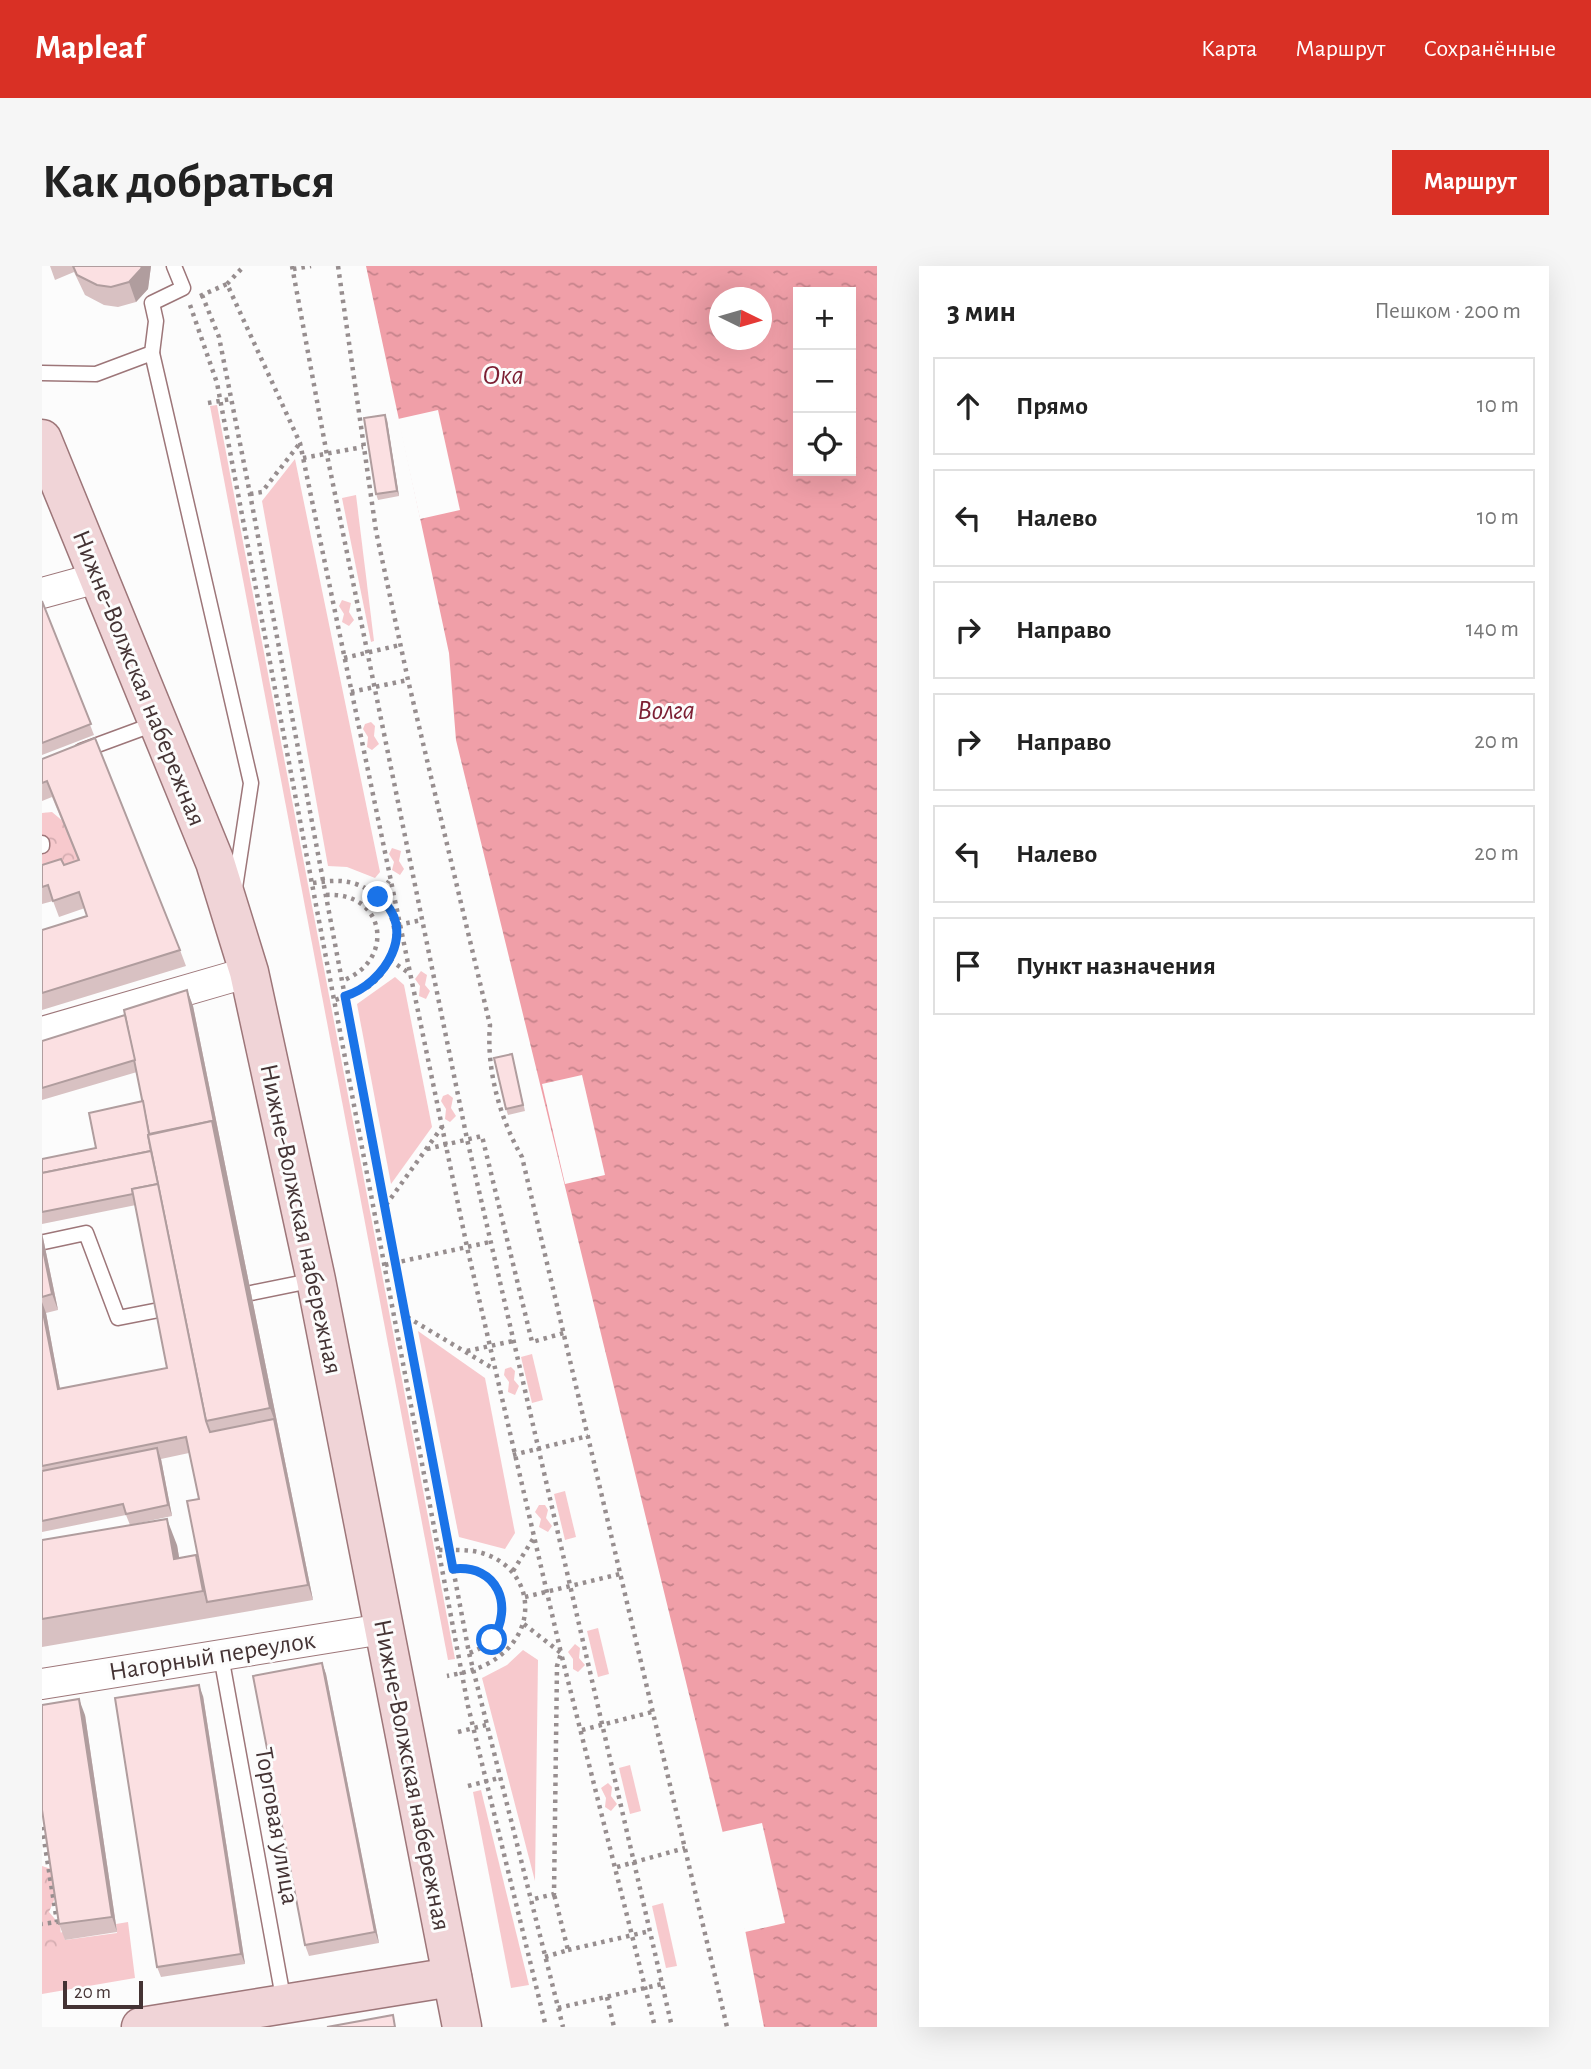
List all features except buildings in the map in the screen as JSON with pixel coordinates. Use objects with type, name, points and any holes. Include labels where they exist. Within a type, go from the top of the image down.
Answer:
[{"type":"main road","name":"Нижне-Волжская набережная","points":[[42,439],[215,862],[249,972],[316,1280],[462,2027]]},
{"type":"main road","points":[[148,2027],[273,2010],[452,1977]]},
{"type":"street","points":[[42,593],[97,578]]},
{"type":"street","points":[[42,1032],[249,972]]},
{"type":"street","name":"Нагорный переулок","points":[[42,1684],[383,1629]]},
{"type":"lane","points":[[174,266],[183,288],[152,303],[156,321],[152,353],[251,783],[231,914]]},
{"type":"lane","points":[[42,373],[96,374],[152,353]]},
{"type":"lane","points":[[64,758],[159,722]]},
{"type":"lane","points":[[44,1242],[86,1233],[118,1318],[159,1310]]},
{"type":"lane","points":[[251,1293],[316,1280]]},
{"type":"lane","name":"Торговая улица","points":[[221,1656],[273,2010]]},
{"type":"path","points":[[180,305],[227,284],[244,266]]},
{"type":"path","points":[[311,266],[292,268],[374,688],[467,1139],[672,2027]]},
{"type":"path","points":[[338,266],[376,531],[408,680],[490,1025],[487,1051],[508,1132],[522,1157],[727,2027]]},
{"type":"path","points":[[227,284],[300,443],[397,925],[410,974],[513,1455],[655,2027]]},
{"type":"path","points":[[198,285],[219,337],[469,1653],[563,2027]]},
{"type":"path","points":[[188,301],[202,334],[220,401],[462,1673],[546,2027]]},
{"type":"path","points":[[208,403],[231,399]]},
{"type":"path","points":[[250,494],[262,492],[300,443]]},
{"type":"path","points":[[303,458],[363,447]]},
{"type":"path","points":[[344,658],[400,645]]},
{"type":"path","points":[[351,692],[408,680]]},
{"type":"path","points":[[313,883],[338,880],[355,883],[384,901],[397,925],[394,953],[372,984],[335,1000]]},
{"type":"path","points":[[378,897],[389,881]]},
{"type":"path","points":[[326,895],[353,898],[364,905],[377,929],[374,956],[366,968],[342,981]]},
{"type":"path","points":[[397,925],[422,920]]},
{"type":"path","points":[[390,960],[410,974]]},
{"type":"path","points":[[385,1206],[442,1127]]},
{"type":"path","points":[[427,1149],[482,1136],[532,1342],[564,1333]]},
{"type":"path","points":[[385,1265],[490,1242]]},
{"type":"path","points":[[406,1316],[494,1369]]},
{"type":"path","points":[[466,1352],[513,1341]]},
{"type":"path","points":[[513,1455],[588,1436]]},
{"type":"path","points":[[513,1571],[533,1539]]},
{"type":"path","points":[[439,1550],[482,1553],[500,1561],[513,1571],[525,1597],[524,1624],[502,1654],[473,1671],[447,1676]]},
{"type":"path","points":[[453,1569],[477,1571],[489,1578],[502,1602],[503,1616],[499,1629],[481,1649],[469,1653]]},
{"type":"path","points":[[525,1597],[620,1574]]},
{"type":"path","points":[[524,1624],[561,1653]]},
{"type":"path","points":[[561,1653],[557,1666],[554,1894],[568,1950]]},
{"type":"path","points":[[582,1730],[652,1712]]},
{"type":"path","points":[[458,1732],[486,1725]]},
{"type":"path","points":[[468,1786],[499,1778]]},
{"type":"path","points":[[42,1827],[44,1855],[57,1922],[42,1924]]},
{"type":"path","points":[[617,1867],[685,1848]]},
{"type":"path","points":[[530,1900],[554,1894]]},
{"type":"path","points":[[545,1956],[650,1931]]},
{"type":"path","points":[[558,2008],[662,1984]]},
{"type":"path","points":[[607,1997],[614,2027]]},
{"type":"green space","points":[[217,405],[455,1659],[448,1660],[210,406]]},
{"type":"green space","points":[[295,459],[380,872],[375,878],[347,867],[328,866],[262,501]]},
{"type":"green space","points":[[356,495],[374,641],[371,642],[342,498]]},
{"type":"green space","points":[[342,600],[351,603],[349,612],[354,620],[349,626],[342,622],[344,614],[339,606]]},
{"type":"green space","points":[[371,722],[375,726],[374,736],[379,744],[372,750],[367,747],[368,737],[363,729],[365,724]]},
{"type":"green space","points":[[52,812],[90,844],[93,863],[42,872],[42,813]]},
{"type":"green space","points":[[392,848],[401,851],[399,861],[404,869],[400,875],[392,870],[394,862],[389,854]]},
{"type":"green space","points":[[421,971],[427,975],[425,985],[430,991],[426,999],[419,996],[420,986],[415,979]]},
{"type":"green space","points":[[395,977],[404,985],[432,1127],[391,1184],[357,1004]]},
{"type":"green space","points":[[448,1094],[453,1098],[451,1108],[456,1116],[450,1122],[445,1119],[446,1109],[441,1101],[443,1096]]},
{"type":"green space","points":[[418,1331],[485,1378],[515,1533],[505,1549],[459,1537]]},
{"type":"green space","points":[[532,1354],[543,1400],[532,1403],[521,1357]]},
{"type":"green space","points":[[511,1367],[515,1371],[514,1380],[519,1386],[515,1395],[508,1392],[509,1382],[504,1375],[505,1369]]},
{"type":"green space","points":[[565,1491],[576,1537],[565,1540],[554,1494]]},
{"type":"green space","points":[[539,1505],[545,1505],[548,1510],[546,1518],[552,1526],[548,1532],[539,1527],[541,1519],[535,1512]]},
{"type":"green space","points":[[598,1628],[609,1674],[598,1677],[587,1631]]},
{"type":"green space","points":[[575,1644],[580,1648],[579,1658],[585,1665],[578,1672],[573,1669],[573,1659],[568,1652]]},
{"type":"green space","points":[[523,1650],[538,1660],[535,1881],[482,1678],[507,1665]]},
{"type":"green space","points":[[630,1765],[641,1811],[630,1814],[619,1768]]},
{"type":"green space","points":[[608,1783],[612,1787],[611,1796],[617,1804],[611,1811],[605,1807],[606,1798],[601,1788]]},
{"type":"green space","points":[[481,1790],[529,1985],[511,1988],[473,1792]]},
{"type":"green space","points":[[42,1866],[51,1869],[55,1898],[49,1912],[60,1925],[62,1945],[46,1963],[42,1962]]},
{"type":"green space","points":[[663,1903],[677,1966],[666,1968],[652,1906]]},
{"type":"green space","points":[[128,1922],[135,1978],[42,1994],[42,1935],[64,1932],[65,1940],[117,1933],[116,1924]]},
{"type":"water","name":"Волга","points":[[366,266],[877,266],[877,2027],[764,2027],[739,1899],[456,740],[449,653]]},
{"type":"pier","points":[[438,410],[460,510],[420,519],[398,419]]},
{"type":"pier","points":[[582,1075],[605,1175],[565,1184],[542,1084]]},
{"type":"pier","points":[[762,1823],[785,1923],[745,1932],[722,1832]]},
{"type":"route","points":[[378,897],[384,901],[393,918],[394,953],[372,984],[358,993],[345,996],[453,1569],[464,1567],[477,1571],[489,1578],[498,1589],[503,1616],[492,1640]]},
{"type":"water label","name":"Ока","points":[[503,376]]}]
